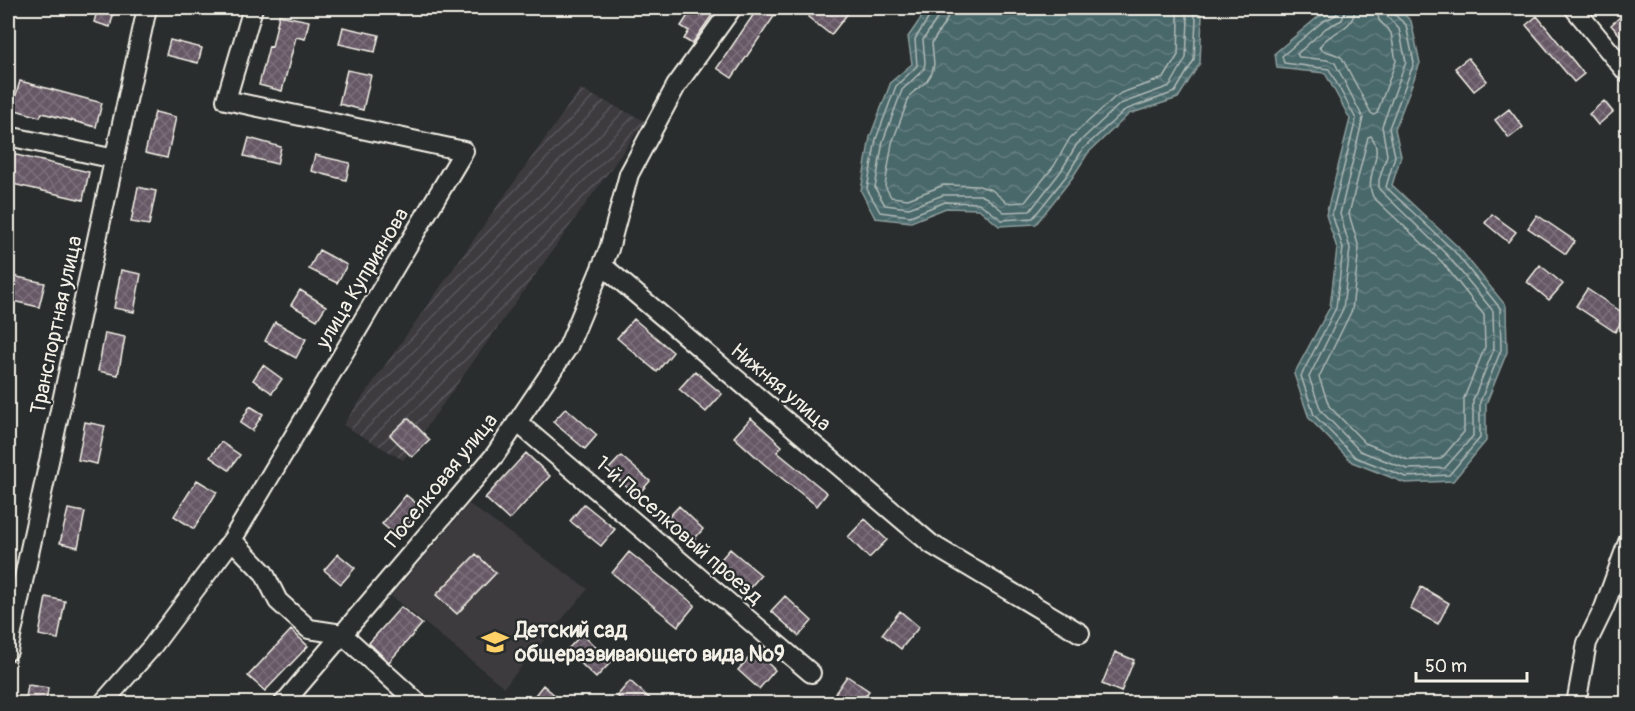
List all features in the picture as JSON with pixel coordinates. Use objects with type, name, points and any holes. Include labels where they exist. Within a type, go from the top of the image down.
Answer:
[{"type":"street","name":"Транспортная улица","points":[[8,651],[147,8]]},
{"type":"street","name":"улица Куприянова","points":[[102,704],[151,648],[232,540],[464,151],[226,100],[253,8]]},
{"type":"street","name":"Поселковая улица","points":[[283,704],[495,455],[568,347],[609,249],[629,174],[676,86],[732,8]]},
{"type":"street","points":[[1575,8],[1628,74]]},
{"type":"street","points":[[8,136],[115,159]]},
{"type":"street","name":"Нижняя улица","points":[[602,265],[931,544],[1080,633]]},
{"type":"street","name":"1-й Поселковый проезд","points":[[517,422],[811,673]]},
{"type":"street","points":[[232,540],[264,573],[278,601],[309,630],[342,634],[419,704]]},
{"type":"street","points":[[1576,704],[1587,643],[1604,608],[1628,542]]},
{"type":"shaded area","points":[[580,89],[645,121],[403,460],[343,425]]},
{"type":"shaded area","name":"Детский сад общеразвивающего вида №9","points":[[469,504],[588,589],[504,687],[391,596]]},
{"type":"water","points":[[928,8],[1196,8],[1202,16],[1200,63],[1178,98],[1129,114],[1088,153],[1072,178],[1036,224],[999,226],[979,209],[946,208],[911,222],[875,218],[861,191],[870,137],[891,82],[912,64],[908,37]]},
{"type":"water","points":[[1338,8],[1397,8],[1411,21],[1420,63],[1395,129],[1401,156],[1392,185],[1458,247],[1506,306],[1507,352],[1486,404],[1486,441],[1453,481],[1405,483],[1352,462],[1309,418],[1294,374],[1330,307],[1337,248],[1326,215],[1350,119],[1325,73],[1277,68],[1275,53],[1318,17]]},
{"type":"building","points":[[98,8],[115,8],[110,27],[94,22]]},
{"type":"building","points":[[693,8],[717,8],[692,44],[684,39],[689,31],[681,26]]},
{"type":"building","points":[[758,8],[770,8],[777,12],[732,78],[717,68]]},
{"type":"building","points":[[816,8],[852,8],[831,35],[808,17]]},
{"type":"building","points":[[1628,10],[1628,44],[1611,25]]},
{"type":"building","points":[[279,15],[309,21],[305,39],[296,37],[282,91],[259,85],[269,46],[272,47]]},
{"type":"building","points":[[1537,16],[1584,74],[1574,82],[1526,25]]},
{"type":"building","points":[[343,27],[379,35],[375,52],[339,44]]},
{"type":"building","points":[[170,40],[202,48],[198,63],[166,55]]},
{"type":"building","points":[[1468,58],[1487,81],[1474,91],[1455,68]]},
{"type":"building","points":[[347,70],[371,75],[363,110],[339,104]]},
{"type":"building","points":[[20,81],[102,103],[96,127],[42,113],[40,117],[12,109]]},
{"type":"building","points":[[1604,101],[1613,112],[1598,125],[1589,114]]},
{"type":"building","points":[[1509,109],[1523,127],[1509,138],[1495,120]]},
{"type":"building","points":[[155,112],[176,117],[167,158],[145,153]]},
{"type":"building","points":[[249,138],[281,147],[277,164],[244,156]]},
{"type":"building","points":[[8,153],[89,172],[83,200],[8,183]]},
{"type":"building","points":[[315,155],[350,163],[346,180],[311,171]]},
{"type":"building","points":[[138,187],[156,191],[149,225],[131,222]]},
{"type":"building","points":[[1492,214],[1516,232],[1508,242],[1485,223]]},
{"type":"building","points":[[1537,215],[1575,241],[1566,254],[1528,228]]},
{"type":"building","points":[[319,250],[347,265],[337,283],[309,269]]},
{"type":"building","points":[[1540,265],[1563,284],[1549,300],[1527,282]]},
{"type":"building","points":[[121,270],[141,274],[134,312],[114,308]]},
{"type":"building","points":[[8,275],[45,283],[39,307],[8,300]]},
{"type":"building","points":[[1587,289],[1626,315],[1615,332],[1576,306]]},
{"type":"building","points":[[300,290],[326,306],[317,320],[291,305]]},
{"type":"building","points":[[634,319],[673,352],[657,372],[617,338]]},
{"type":"building","points":[[275,322],[306,339],[296,358],[265,341]]},
{"type":"building","points":[[105,333],[125,337],[118,375],[98,371]]},
{"type":"building","points":[[263,365],[282,379],[272,393],[253,380]]},
{"type":"building","points":[[695,371],[722,394],[706,412],[679,389]]},
{"type":"building","points":[[250,406],[263,414],[252,431],[240,423]]},
{"type":"building","points":[[566,408],[597,435],[585,449],[553,422]]},
{"type":"building","points":[[408,418],[430,440],[412,457],[390,435]]},
{"type":"building","points":[[751,418],[782,446],[777,452],[827,493],[817,506],[734,437]]},
{"type":"building","points":[[85,422],[105,426],[97,464],[78,460]]},
{"type":"building","points":[[221,442],[240,455],[229,470],[210,457]]},
{"type":"building","points":[[526,453],[550,476],[509,520],[485,498]]},
{"type":"building","points":[[621,456],[650,481],[637,496],[608,470]]},
{"type":"building","points":[[197,480],[217,492],[194,529],[174,516]]},
{"type":"building","points":[[406,495],[422,508],[398,537],[382,524]]},
{"type":"building","points":[[584,504],[615,529],[601,546],[570,521]]},
{"type":"building","points":[[679,506],[703,529],[691,543],[666,520]]},
{"type":"building","points":[[68,509],[85,512],[78,547],[60,543]]},
{"type":"building","points":[[865,519],[887,540],[869,558],[848,537]]},
{"type":"building","points":[[730,549],[761,575],[747,591],[716,565]]},
{"type":"building","points":[[629,552],[695,605],[678,626],[612,573]]},
{"type":"building","points":[[338,554],[355,568],[341,584],[324,570]]},
{"type":"building","points":[[476,554],[496,573],[457,614],[436,595]]},
{"type":"building","points":[[1421,587],[1449,603],[1438,624],[1410,609]]},
{"type":"building","points":[[785,596],[812,621],[799,636],[771,611]]},
{"type":"building","points":[[46,597],[65,601],[58,639],[39,635]]},
{"type":"building","points":[[401,607],[422,624],[389,662],[369,643]]},
{"type":"building","points":[[900,611],[919,627],[901,649],[882,634]]},
{"type":"building","points":[[291,630],[308,646],[265,691],[248,676]]},
{"type":"building","points":[[582,634],[611,662],[596,678],[567,650]]},
{"type":"building","points":[[755,651],[775,670],[759,689],[738,670]]},
{"type":"building","points":[[1115,652],[1134,660],[1121,692],[1102,684]]},
{"type":"building","points":[[847,676],[869,691],[860,704],[838,704],[831,699]]},
{"type":"building","points":[[630,681],[656,704],[626,704],[617,696]]},
{"type":"building","points":[[28,685],[48,688],[46,704],[25,704]]},
{"type":"building","points":[[543,685],[565,704],[528,704]]},
{"type":"place","name":"Детский сад общеразвивающего вида №9","points":[[495,642]]}]
